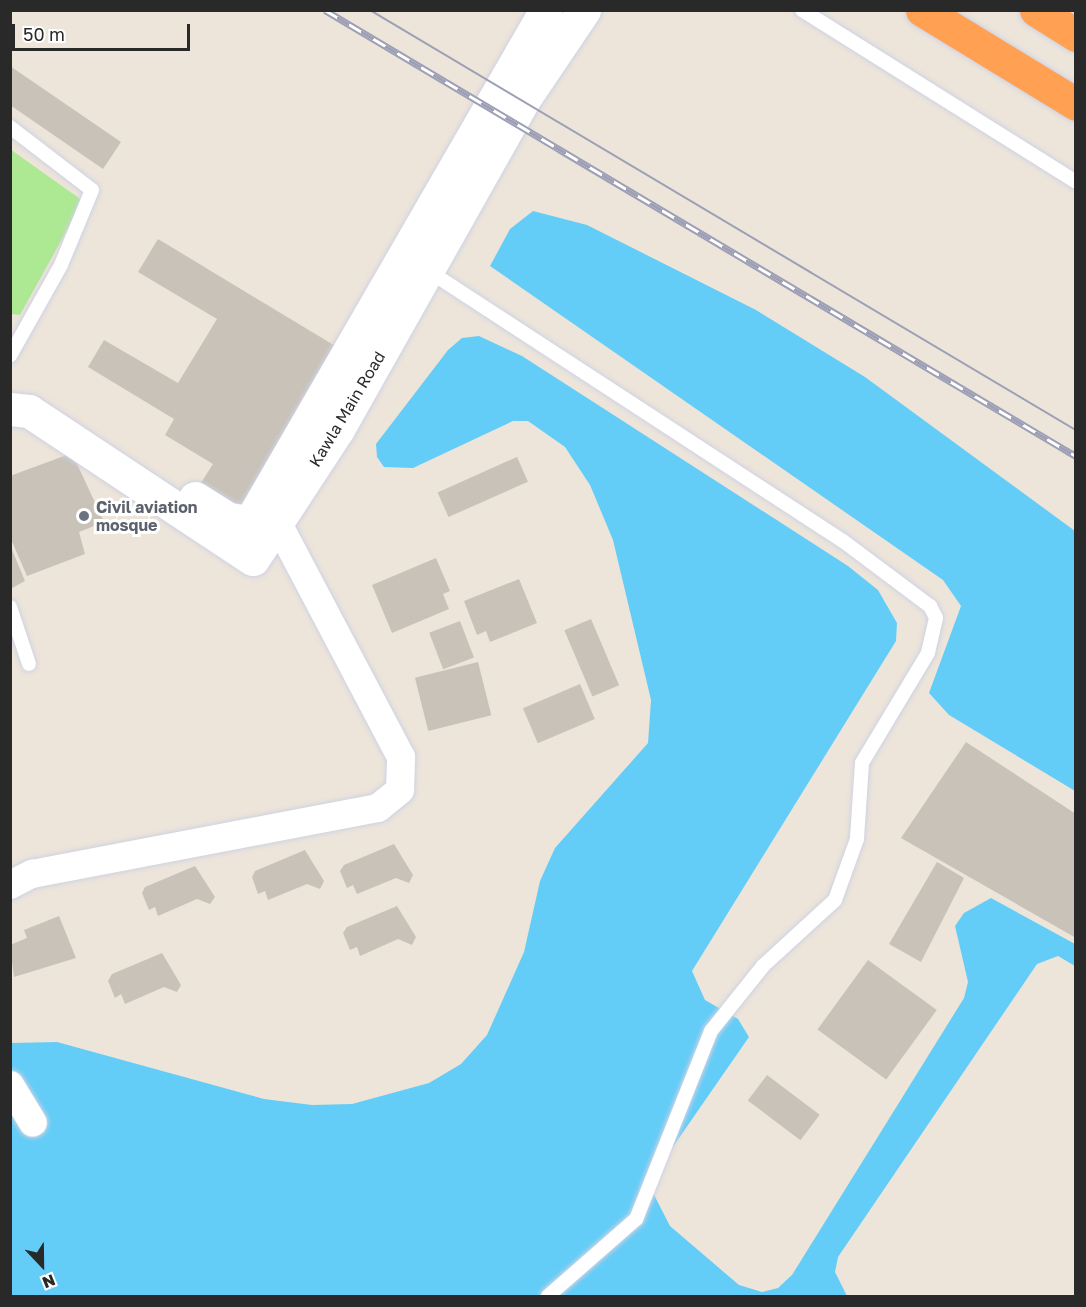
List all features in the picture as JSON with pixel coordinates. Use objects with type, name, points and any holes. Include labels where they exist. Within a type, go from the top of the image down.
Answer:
[{"type":"highway","points":[[922,10],[1076,104]]},
{"type":"highway","points":[[1036,10],[1076,35]]},
{"type":"street","name":"Kawla Main Road","points":[[10,390],[25,393],[229,519],[250,522],[546,10]]},
{"type":"street","name":"Kawla Main Road","points":[[10,409],[29,411],[253,559],[338,429],[522,102],[584,10]]},
{"type":"street","points":[[10,885],[32,874],[378,808],[400,790],[401,757],[277,522]]},
{"type":"street","points":[[10,1085],[33,1123]]},
{"type":"lane","points":[[802,10],[1076,182]]},
{"type":"lane","points":[[10,127],[92,190],[56,275],[10,356]]},
{"type":"lane","points":[[427,270],[843,541],[930,606],[936,618],[928,653],[862,763],[857,839],[835,900],[763,966],[711,1031],[636,1219],[548,1296]]},
{"type":"lane","points":[[10,607],[28,664]]},
{"type":"green space","points":[[10,149],[83,201],[20,315],[11,314]]},
{"type":"water","points":[[533,211],[587,225],[756,310],[865,377],[1075,531],[1075,791],[949,715],[929,693],[961,606],[943,580],[490,266],[510,229]]},
{"type":"water","points":[[479,336],[522,356],[848,566],[878,590],[897,623],[896,641],[692,971],[705,1000],[738,1019],[749,1037],[654,1174],[652,1191],[670,1226],[739,1285],[762,1292],[778,1288],[792,1275],[964,998],[968,982],[955,926],[964,913],[991,898],[1075,944],[1075,966],[1058,956],[1037,964],[838,1257],[835,1272],[847,1296],[11,1296],[11,1043],[57,1042],[264,1099],[312,1105],[352,1104],[429,1083],[461,1064],[487,1035],[524,952],[540,881],[555,848],[648,743],[651,700],[613,540],[590,485],[565,447],[528,421],[513,421],[413,468],[384,467],[377,457],[376,444],[448,350],[462,338]]},
{"type":"building","points":[[10,66],[121,142],[103,169],[10,105]]},
{"type":"building","points":[[158,239],[337,347],[238,510],[199,486],[213,464],[165,435],[174,419],[88,367],[104,340],[178,383],[217,319],[138,272]]},
{"type":"building","points":[[72,453],[104,522],[79,532],[85,554],[27,576],[10,537],[10,476]]},
{"type":"building","points":[[517,457],[528,482],[449,517],[438,492]]},
{"type":"building","points":[[10,545],[25,581],[12,588],[10,585]]},
{"type":"building","points":[[436,558],[450,591],[443,594],[449,609],[392,633],[372,585]]},
{"type":"building","points":[[519,579],[537,623],[490,642],[486,631],[477,635],[464,601]]},
{"type":"building","points":[[591,619],[619,685],[592,697],[564,630]]},
{"type":"building","points":[[460,621],[474,657],[443,669],[429,633]]},
{"type":"building","points":[[478,662],[491,715],[428,731],[415,678]]},
{"type":"building","points":[[580,684],[595,719],[538,743],[523,708]]},
{"type":"building","points":[[966,742],[1076,814],[1076,938],[901,838]]},
{"type":"building","points":[[394,844],[413,875],[409,883],[396,878],[357,894],[353,885],[347,888],[340,871],[344,865]]},
{"type":"building","points":[[305,850],[324,881],[320,889],[307,884],[268,900],[265,891],[258,894],[252,877],[255,871]]},
{"type":"building","points":[[937,862],[964,878],[921,962],[889,944]]},
{"type":"building","points":[[195,866],[215,897],[210,904],[197,899],[158,916],[155,907],[149,910],[142,893],[145,887]]},
{"type":"building","points":[[397,906],[416,937],[412,945],[398,939],[360,956],[357,947],[350,950],[343,933],[347,927]]},
{"type":"building","points":[[59,916],[76,958],[14,977],[10,945],[27,938],[24,930]]},
{"type":"building","points":[[162,953],[181,985],[177,992],[164,987],[125,1004],[121,994],[115,998],[108,981],[112,974]]},
{"type":"building","points":[[868,960],[937,1010],[886,1080],[817,1030]]},
{"type":"building","points":[[767,1075],[820,1115],[800,1140],[748,1101]]},
{"type":"tram line","points":[[370,10],[1076,430]]},
{"type":"railway","points":[[325,10],[1076,456]]},
{"type":"place","name":"Civil aviation mosque","points":[[84,516]]}]
